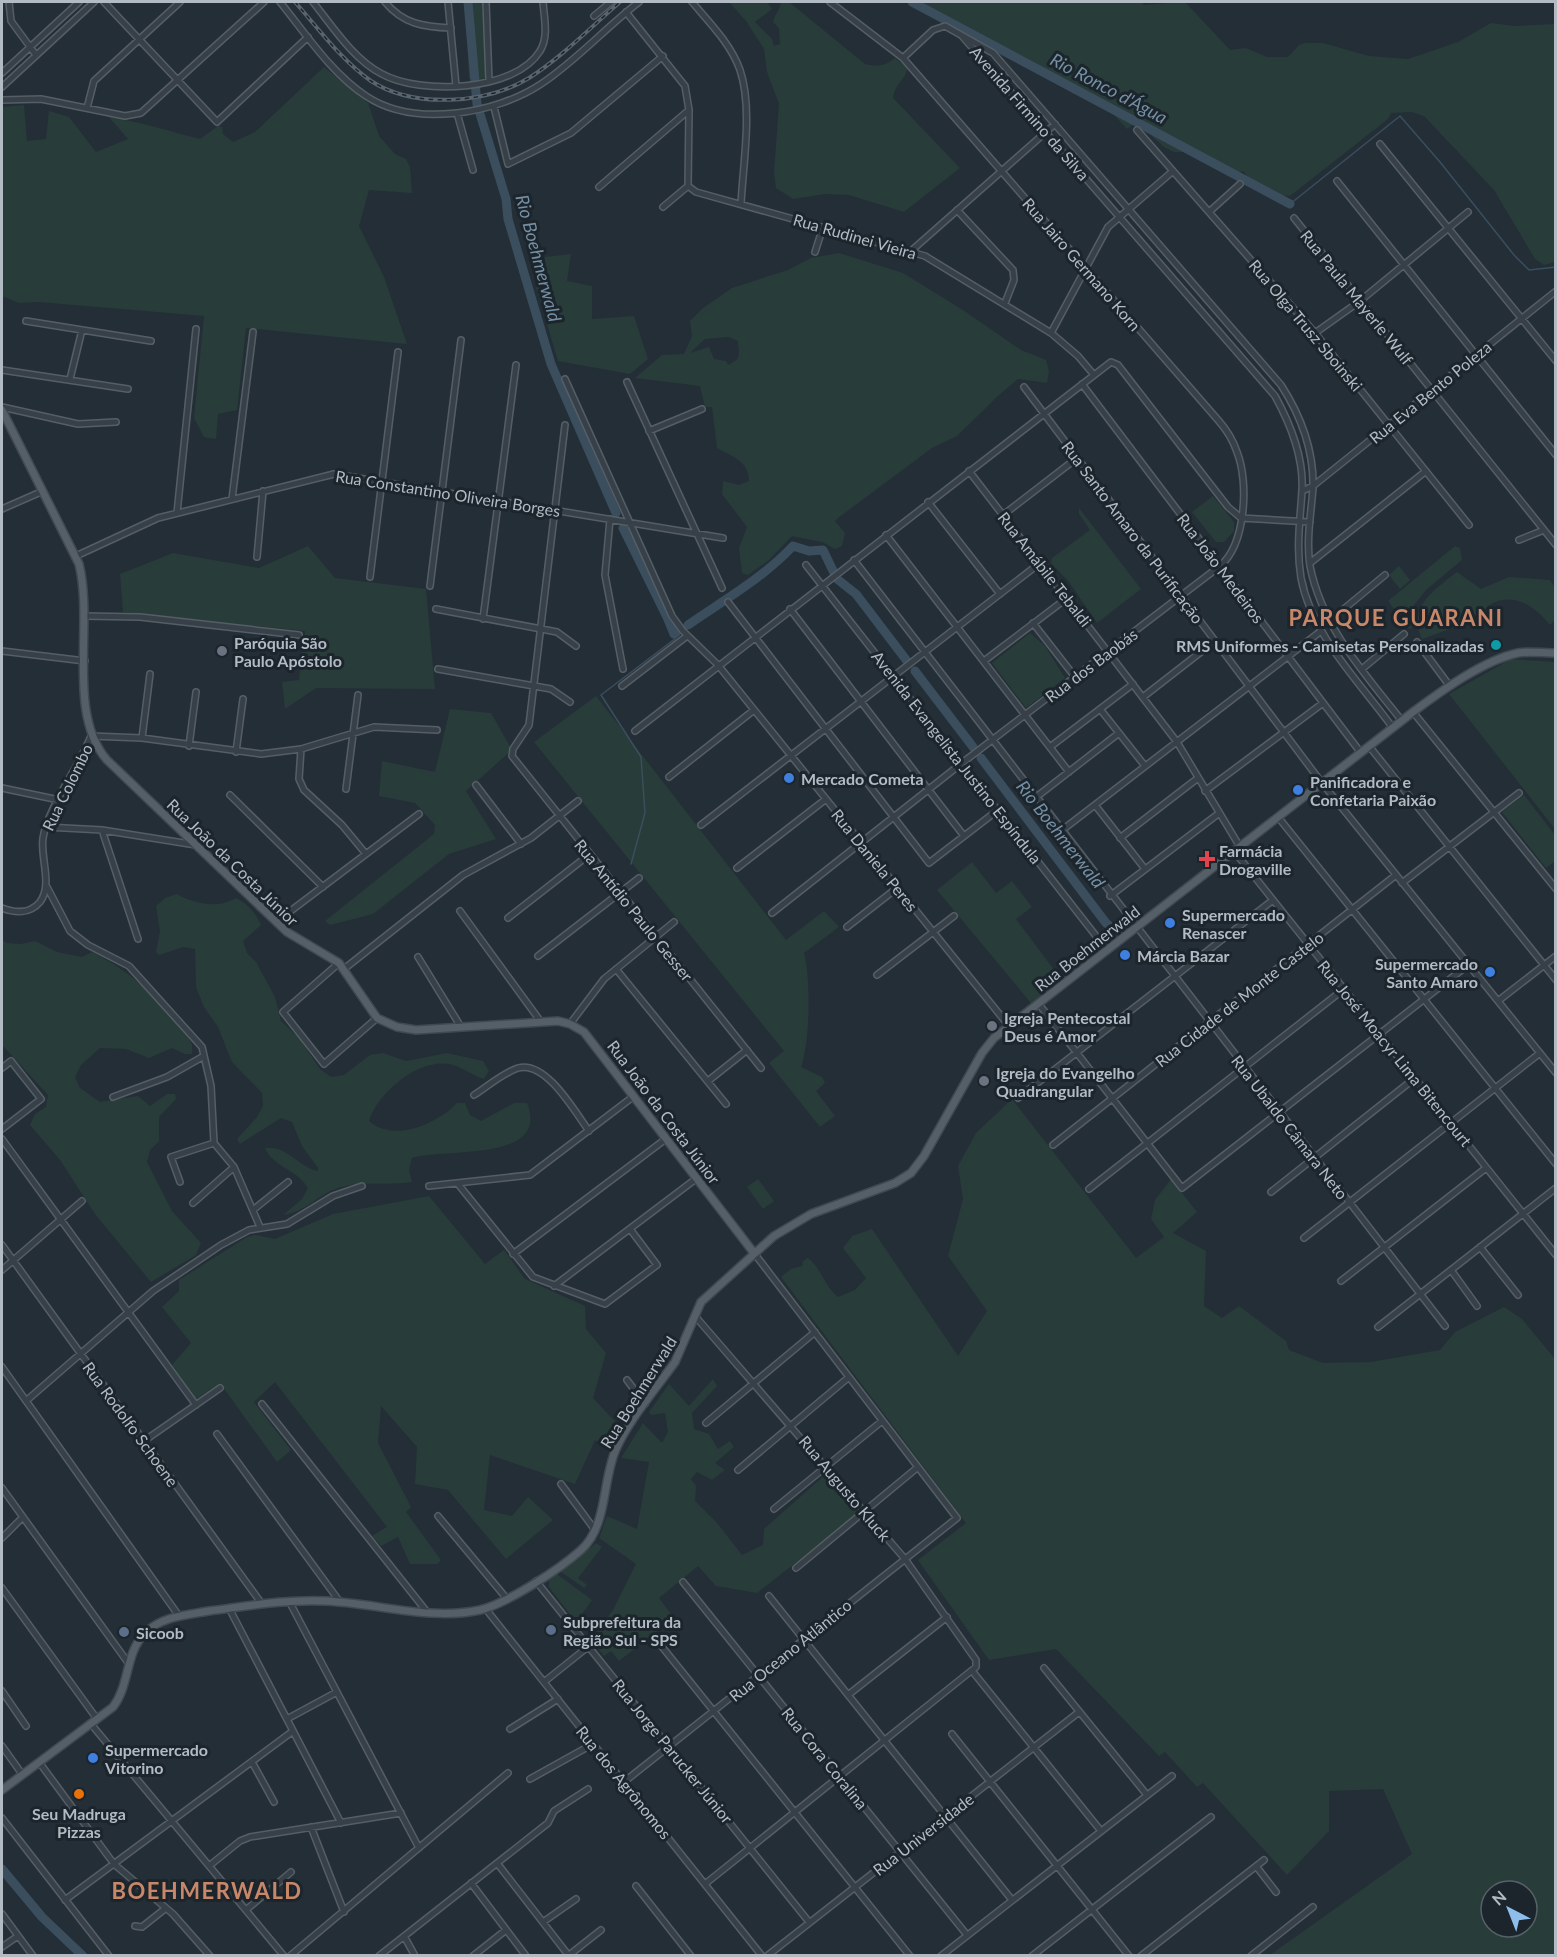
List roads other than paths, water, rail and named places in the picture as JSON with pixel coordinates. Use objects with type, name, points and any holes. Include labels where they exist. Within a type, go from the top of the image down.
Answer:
[{"type":"main road","name":"Rua João da Costa Júnior","points":[[2,408],[76,556],[82,583],[86,713],[91,736],[114,767],[276,922],[299,941],[342,966]]},
{"type":"main road","name":"Rua Boehmerwald","points":[[2,1790],[116,1703],[134,1649],[146,1632],[160,1622],[179,1616],[289,1601],[340,1602],[454,1613],[485,1608],[507,1599],[581,1550],[595,1530],[612,1458],[621,1440],[683,1349],[694,1316],[705,1297],[754,1253],[802,1219],[895,1182],[910,1173],[924,1156],[981,1053],[1009,1026],[1413,712],[1449,685],[1515,654],[1556,652]]},
{"type":"main road","points":[[342,966],[366,1006],[377,1018],[403,1029],[541,1022],[570,1024]]},
{"type":"main road","name":"Rua João da Costa Júnior","points":[[570,1024],[589,1037],[754,1253]]},
{"type":"street","points":[[9,2],[11,21],[36,55]]},
{"type":"street","points":[[2,74],[79,2]]},
{"type":"street","points":[[2,87],[94,2]]},
{"type":"street","points":[[104,2],[217,122],[308,37]]},
{"type":"street","points":[[87,108],[94,81],[180,2]]},
{"type":"street","points":[[2,100],[41,99],[125,116],[137,115],[151,107],[264,2]]},
{"type":"street","points":[[280,2],[344,77],[379,103],[410,112],[457,113],[494,106],[542,83],[639,2]]},
{"type":"street","points":[[313,2],[349,46],[378,72],[411,83],[456,86],[489,81],[518,69],[540,51],[545,39],[543,2]]},
{"type":"street","points":[[386,2],[392,10],[409,22],[451,28]]},
{"type":"street","points":[[448,2],[456,86]]},
{"type":"street","points":[[486,2],[489,81]]},
{"type":"street","points":[[594,16],[611,2]]},
{"type":"street","points":[[692,2],[728,47],[742,80],[746,106],[741,204]]},
{"type":"street","name":"Rua Jairo Germano Korn","points":[[830,2],[903,58],[1224,428],[1241,465],[1241,519],[1236,546],[1220,566]]},
{"type":"street","points":[[626,12],[685,86],[689,110],[688,186],[663,207]]},
{"type":"street","points":[[903,58],[939,27],[951,28],[959,32]]},
{"type":"street","name":"Avenida Firmino da Silva","points":[[959,32],[993,53],[1274,375],[1293,405],[1307,441],[1313,486],[1310,563],[1317,595],[1328,622],[1402,721]]},
{"type":"street","name":"Avenida Firmino da Silva","points":[[959,32],[1263,379],[1281,406],[1296,442],[1302,491],[1298,548],[1301,578],[1308,602],[1321,631],[1393,728]]},
{"type":"street","points":[[494,106],[508,164],[571,133],[663,56]]},
{"type":"street","points":[[599,187],[689,110]]},
{"type":"street","points":[[457,113],[473,170]]},
{"type":"street","points":[[911,251],[1055,124]]},
{"type":"street","name":"Rua Olga Trusz Sboinski","points":[[1137,130],[1315,333],[1469,525]]},
{"type":"street","points":[[1380,144],[1556,361]]},
{"type":"street","points":[[1051,333],[1108,226],[1173,171]]},
{"type":"street","points":[[1337,181],[1556,455]]},
{"type":"street","points":[[1209,212],[1240,184]]},
{"type":"street","name":"Rua Rudinei Vieira","points":[[688,186],[696,192],[911,251],[939,263],[1051,333],[1078,356],[1094,375]]},
{"type":"street","points":[[1103,196],[1111,189]]},
{"type":"street","points":[[957,210],[1014,270],[1014,280],[1005,303]]},
{"type":"street","points":[[1315,333],[1360,301],[1468,212]]},
{"type":"street","name":"Rua Paula Mayerle Wulf","points":[[1294,218],[1556,545]]},
{"type":"street","points":[[815,252],[823,227]]},
{"type":"street","name":"Rua Eva Bento Poleza","points":[[1302,491],[1313,486],[1556,291]]},
{"type":"street","points":[[1215,324],[1223,317]]},
{"type":"street","points":[[26,321],[151,340]]},
{"type":"street","points":[[177,513],[195,329]]},
{"type":"street","points":[[70,379],[82,330]]},
{"type":"street","points":[[232,499],[253,332]]},
{"type":"street","points":[[430,586],[461,340]]},
{"type":"street","points":[[370,577],[398,352]]},
{"type":"street","points":[[635,730],[928,502],[1114,361],[1228,507],[1241,519],[1310,522]]},
{"type":"street","points":[[483,619],[516,365]]},
{"type":"street","points":[[2,370],[128,389]]},
{"type":"street","name":"Rua Daniela Peres","points":[[565,379],[668,610],[687,636],[718,665],[1009,1026]]},
{"type":"street","points":[[627,382],[722,588]]},
{"type":"street","name":"Rua João Medeiros","points":[[1082,384],[1361,753]]},
{"type":"street","name":"Rua Santo Amaro da Purificação","points":[[1024,387],[1322,783],[1556,1073]]},
{"type":"street","points":[[2,408],[78,423],[116,422]]},
{"type":"street","points":[[650,430],[702,409]]},
{"type":"street","points":[[534,686],[565,425]]},
{"type":"street","points":[[1003,515],[1077,458]]},
{"type":"street","name":"Rua Amábile Tebaldi","points":[[969,471],[1177,742],[1237,849]]},
{"type":"street","points":[[1310,563],[1426,471]]},
{"type":"street","name":"Rua Constantino Oliveira Borges","points":[[76,556],[144,523],[330,474],[723,538]]},
{"type":"street","points":[[2,509],[44,491]]},
{"type":"street","points":[[257,557],[263,491]]},
{"type":"street","points":[[928,502],[1000,594]]},
{"type":"street","points":[[610,519],[605,575],[623,669]]},
{"type":"street","points":[[1519,540],[1544,530]]},
{"type":"street","points":[[886,535],[1069,772]]},
{"type":"street","name":"Rua Ubaldo Câmara Neto","points":[[854,560],[1110,896],[1445,1326]]},
{"type":"street","points":[[701,825],[1040,563]]},
{"type":"street","name":"Avenida Evangelista Justino Espíndula","points":[[806,565],[1107,950]]},
{"type":"street","name":"Rua dos Baobás","points":[[772,913],[962,763],[1220,566]]},
{"type":"street","points":[[1328,622],[1385,575]]},
{"type":"street","points":[[984,661],[1067,598]]},
{"type":"street","points":[[728,602],[929,863],[998,810]]},
{"type":"street","points":[[436,609],[557,632],[576,646]]},
{"type":"street","points":[[790,609],[964,836]]},
{"type":"street","points":[[84,616],[140,617],[299,635]]},
{"type":"street","points":[[1033,623],[1075,677]]},
{"type":"street","points":[[1061,831],[1321,631]]},
{"type":"street","points":[[1362,669],[1404,634]]},
{"type":"street","points":[[622,686],[687,636]]},
{"type":"street","points":[[1143,697],[1215,641]]},
{"type":"street","points":[[1417,642],[1449,685]]},
{"type":"street","points":[[2,651],[85,661]]},
{"type":"street","points":[[438,669],[556,691],[570,702]]},
{"type":"street","points":[[142,738],[150,675]]},
{"type":"street","points":[[1050,747],[1133,684]]},
{"type":"street","name":"Rua Antídio Paulo Gesser","points":[[534,686],[529,725],[513,748],[514,759],[761,1068]]},
{"type":"street","points":[[189,746],[196,692]]},
{"type":"street","points":[[346,789],[358,695]]},
{"type":"street","points":[[236,752],[243,699]]},
{"type":"street","points":[[1205,791],[1323,703]]},
{"type":"street","points":[[1100,709],[1145,766]]},
{"type":"street","points":[[669,777],[754,710]]},
{"type":"street","points":[[1413,712],[1556,889]]},
{"type":"street","points":[[91,736],[142,738],[236,752],[273,754],[302,749],[353,732],[389,726],[437,730]]},
{"type":"street","points":[[1035,798],[1119,733]]},
{"type":"street","name":"Rua Colombo","points":[[46,886],[43,844],[46,827],[91,736]]},
{"type":"street","points":[[1369,746],[1556,980]]},
{"type":"street","points":[[302,749],[300,779],[304,790],[342,825],[366,854]]},
{"type":"street","points":[[1120,838],[1198,778]]},
{"type":"street","points":[[476,785],[521,844]]},
{"type":"street","points":[[2,788],[59,800]]},
{"type":"street","points":[[1402,883],[1519,793]]},
{"type":"street","points":[[230,795],[323,886]]},
{"type":"street","points":[[737,868],[826,799]]},
{"type":"street","points":[[377,1018],[324,1064],[283,1012],[472,869],[521,844],[560,817],[578,801]]},
{"type":"street","points":[[1095,805],[1145,869]]},
{"type":"street","points":[[276,922],[419,814]]},
{"type":"street","points":[[1110,896],[1218,814]]},
{"type":"street","points":[[1278,817],[1556,1164]]},
{"type":"street","points":[[46,827],[102,830],[197,845]]},
{"type":"street","points":[[102,830],[138,939]]},
{"type":"street","name":"Rua José Moacyr Lima Bitencourt","points":[[1237,849],[1308,945],[1556,1255]]},
{"type":"street","points":[[508,918],[590,854]]},
{"type":"street","name":"Rua Cidade de Monte Castelo","points":[[1053,1145],[1396,875]]},
{"type":"street","points":[[538,956],[639,878]]},
{"type":"street","points":[[2,908],[16,912],[31,909],[42,899],[46,886]]},
{"type":"street","points":[[46,886],[70,932],[135,972],[202,1047],[211,1086],[214,1143],[234,1167],[260,1227]]},
{"type":"street","points":[[847,927],[897,888]]},
{"type":"street","points":[[1018,1098],[1273,900]]},
{"type":"street","points":[[460,911],[541,1022]]},
{"type":"street","points":[[877,975],[954,916]]},
{"type":"street","points":[[570,1024],[597,986],[674,922]]},
{"type":"street","points":[[1498,1001],[1556,956]]},
{"type":"street","points":[[418,957],[461,1027]]},
{"type":"street","points":[[1038,1004],[1182,1188],[1468,965]]},
{"type":"street","points":[[616,969],[726,1104]]},
{"type":"street","points":[[1089,1189],[1344,989]]},
{"type":"street","points":[[708,1082],[747,1050]]},
{"type":"street","points":[[1304,1238],[1540,1053]]},
{"type":"street","points":[[113,1097],[167,1077],[204,1056]]},
{"type":"street","points":[[2,1068],[11,1061],[41,1099],[2,1129]]},
{"type":"street","points":[[474,1095],[516,1069],[531,1068],[554,1084],[589,1131]]},
{"type":"street","points":[[1271,1192],[1415,1078]]},
{"type":"street","points":[[429,1186],[530,1175],[634,1096]]},
{"type":"street","points":[[513,1254],[667,1138]]},
{"type":"street","points":[[2,1139],[196,1405]]},
{"type":"street","points":[[180,1182],[171,1157],[214,1143]]},
{"type":"street","points":[[193,1203],[234,1167]]},
{"type":"street","points":[[1341,1281],[1486,1168]]},
{"type":"street","points":[[554,1286],[697,1178]]},
{"type":"street","points":[[253,1210],[288,1182]]},
{"type":"street","points":[[458,1184],[533,1277],[604,1304],[657,1265],[630,1229]]},
{"type":"street","points":[[26,1401],[128,1312],[167,1281],[221,1245],[240,1234],[260,1227],[287,1224],[333,1196],[362,1186]]},
{"type":"street","points":[[1378,1327],[1556,1188]]},
{"type":"street","points":[[2,1270],[82,1201]]},
{"type":"street","name":"Rua Rodolfo Schoene","points":[[2,1245],[262,1604]]},
{"type":"street","points":[[1480,1247],[1518,1295]]},
{"type":"street","name":"Rua João da Costa Júnior","points":[[754,1253],[957,1518]]},
{"type":"street","points":[[1450,1270],[1478,1306]]},
{"type":"street","name":"Rua Augusto Kluck","points":[[694,1316],[792,1425],[905,1559],[976,1660],[976,1667],[972,1672]]},
{"type":"street","points":[[706,1423],[815,1332]]},
{"type":"street","points":[[2,1367],[179,1616]]},
{"type":"street","points":[[738,1470],[849,1377]]},
{"type":"street","points":[[627,1380],[645,1404]]},
{"type":"street","points":[[144,1442],[220,1388]]},
{"type":"street","points":[[262,1404],[427,1612]]},
{"type":"street","points":[[774,1509],[882,1421]]},
{"type":"street","points":[[218,1434],[340,1602]]},
{"type":"street","points":[[796,1568],[918,1467]]},
{"type":"street","points":[[561,1484],[595,1530]]},
{"type":"street","points":[[2,1488],[129,1664]]},
{"type":"street","points":[[438,1516],[507,1599]]},
{"type":"street","points":[[2,1538],[23,1517]]},
{"type":"street","name":"Rua Oceano Atlântico","points":[[624,1782],[957,1518]]},
{"type":"street","name":"Rua Jorge Parucker Júnior","points":[[536,1581],[809,1922]]},
{"type":"street","name":"Rua Cora Coralina","points":[[683,1582],[967,1935]]},
{"type":"street","points":[[2,1588],[94,1721],[173,1822],[284,1956]]},
{"type":"street","points":[[769,1596],[1012,1900]]},
{"type":"street","points":[[289,1601],[419,1848]]},
{"type":"street","points":[[229,1608],[341,1823]]},
{"type":"street","name":"Rua dos Agrônomos","points":[[485,1608],[762,1956]]},
{"type":"street","points":[[848,1695],[947,1617]]},
{"type":"street","points":[[655,1638],[910,1956]]},
{"type":"street","points":[[544,1682],[589,1646]]},
{"type":"street","points":[[1044,1668],[1147,1795]]},
{"type":"street","points":[[705,1884],[972,1672],[1101,1831]]},
{"type":"street","points":[[2,1692],[26,1726]]},
{"type":"street","points":[[287,1719],[337,1692]]},
{"type":"street","points":[[510,1729],[558,1699]]},
{"type":"street","name":"Rua Universidade","points":[[767,1956],[1079,1712]]},
{"type":"street","points":[[65,1900],[293,1731]]},
{"type":"street","points":[[952,1734],[1129,1956]]},
{"type":"street","points":[[530,1779],[593,1744]]},
{"type":"street","points":[[2,1746],[22,1774]]},
{"type":"street","points":[[39,1762],[114,1864],[166,1908],[210,1956]]},
{"type":"street","points":[[252,1762],[274,1802]]},
{"type":"street","points":[[290,1956],[508,1773]]},
{"type":"street","points":[[941,1956],[1172,1776]]},
{"type":"street","points":[[379,1956],[548,1823],[554,1811],[588,1789]]},
{"type":"street","points":[[209,1866],[246,1838],[401,1814]]},
{"type":"street","points":[[1032,1956],[1211,1817]]},
{"type":"street","points":[[2,1818],[109,1956]]},
{"type":"street","points":[[311,1827],[344,1912]]},
{"type":"street","points":[[1141,1956],[1263,1860]]},
{"type":"street","points":[[497,1863],[568,1955],[601,1930]]},
{"type":"street","points":[[1256,1866],[1276,1892]]},
{"type":"street","points":[[246,1910],[291,1872]]},
{"type":"street","points":[[471,1883],[526,1956]]},
{"type":"street","points":[[636,1886],[691,1956]]},
{"type":"street","points":[[543,1923],[576,1899]]},
{"type":"street","points":[[1251,1956],[1313,1907]]},
{"type":"street","points":[[135,1926],[142,1927],[166,1908]]},
{"type":"street","points":[[2,1914],[33,1956]]},
{"type":"street","points":[[473,1956],[506,1930]]},
{"type":"street","points":[[2,1947],[18,1936]]},
{"type":"street","points":[[404,1936],[415,1956]]},
{"type":"waterway","name":"Rio Boehmerwald","points":[[468,2],[477,104],[506,199],[508,219],[551,364],[616,513]]},
{"type":"waterway","name":"Rio Ronco d'Água","points":[[912,2],[1290,204]]},
{"type":"waterway","points":[[1290,204],[1400,116],[1514,255],[1529,270],[1556,267]]},
{"type":"waterway","name":"Rio Boehmerwald","points":[[623,528],[674,634],[676,633]]},
{"type":"waterway","name":"Rio Boehmerwald","points":[[688,625],[756,578],[793,546],[809,551],[823,550],[837,579],[856,594],[907,661]]},
{"type":"waterway","points":[[631,864],[645,813],[641,757],[601,695],[676,638],[674,634]]},
{"type":"waterway","name":"Rio Boehmerwald","points":[[915,671],[973,747]]},
{"type":"waterway","name":"Rio Boehmerwald","points":[[981,758],[1106,923],[1116,931]]},
{"type":"waterway","points":[[2,1869],[42,1917],[83,1956]]},
{"type":"railway","points":[[295,2],[340,54],[371,81],[388,90],[408,96],[450,100],[492,93],[512,87],[529,78],[565,51],[620,2]]},
{"type":"place","name":"RMS Uniformes - Camisetas Personalizadas","points":[[1496,645]]},
{"type":"place","name":"Paróquia São Paulo Apóstolo","points":[[222,651]]},
{"type":"place","name":"Mercado Cometa","points":[[789,778]]},
{"type":"place","name":"Panificadora e Confetaria Paixão","points":[[1298,790]]},
{"type":"place","name":"Farmácia Drogaville","points":[[1207,859]]},
{"type":"place","name":"Supermercado Renascer","points":[[1170,923]]},
{"type":"place","name":"Márcia Bazar","points":[[1125,955]]},
{"type":"place","name":"Supermercado Santo Amaro","points":[[1490,972]]},
{"type":"place","name":"Igreja Pentecostal Deus é Amor","points":[[992,1026]]},
{"type":"place","name":"Igreja do Evangelho Quadrangular","points":[[984,1081]]},
{"type":"place","name":"Subprefeitura da Região Sul - SPS","points":[[551,1630]]},
{"type":"place","name":"Sicoob","points":[[124,1632]]},
{"type":"place","name":"Supermercado Vitorino","points":[[93,1758]]},
{"type":"place","name":"Seu Madruga Pizzas","points":[[79,1794]]},
{"type":"district","name":"PARQUE GUARANI","points":[[1396,617]]},
{"type":"district","name":"BOEHMERWALD","points":[[207,1890]]}]
